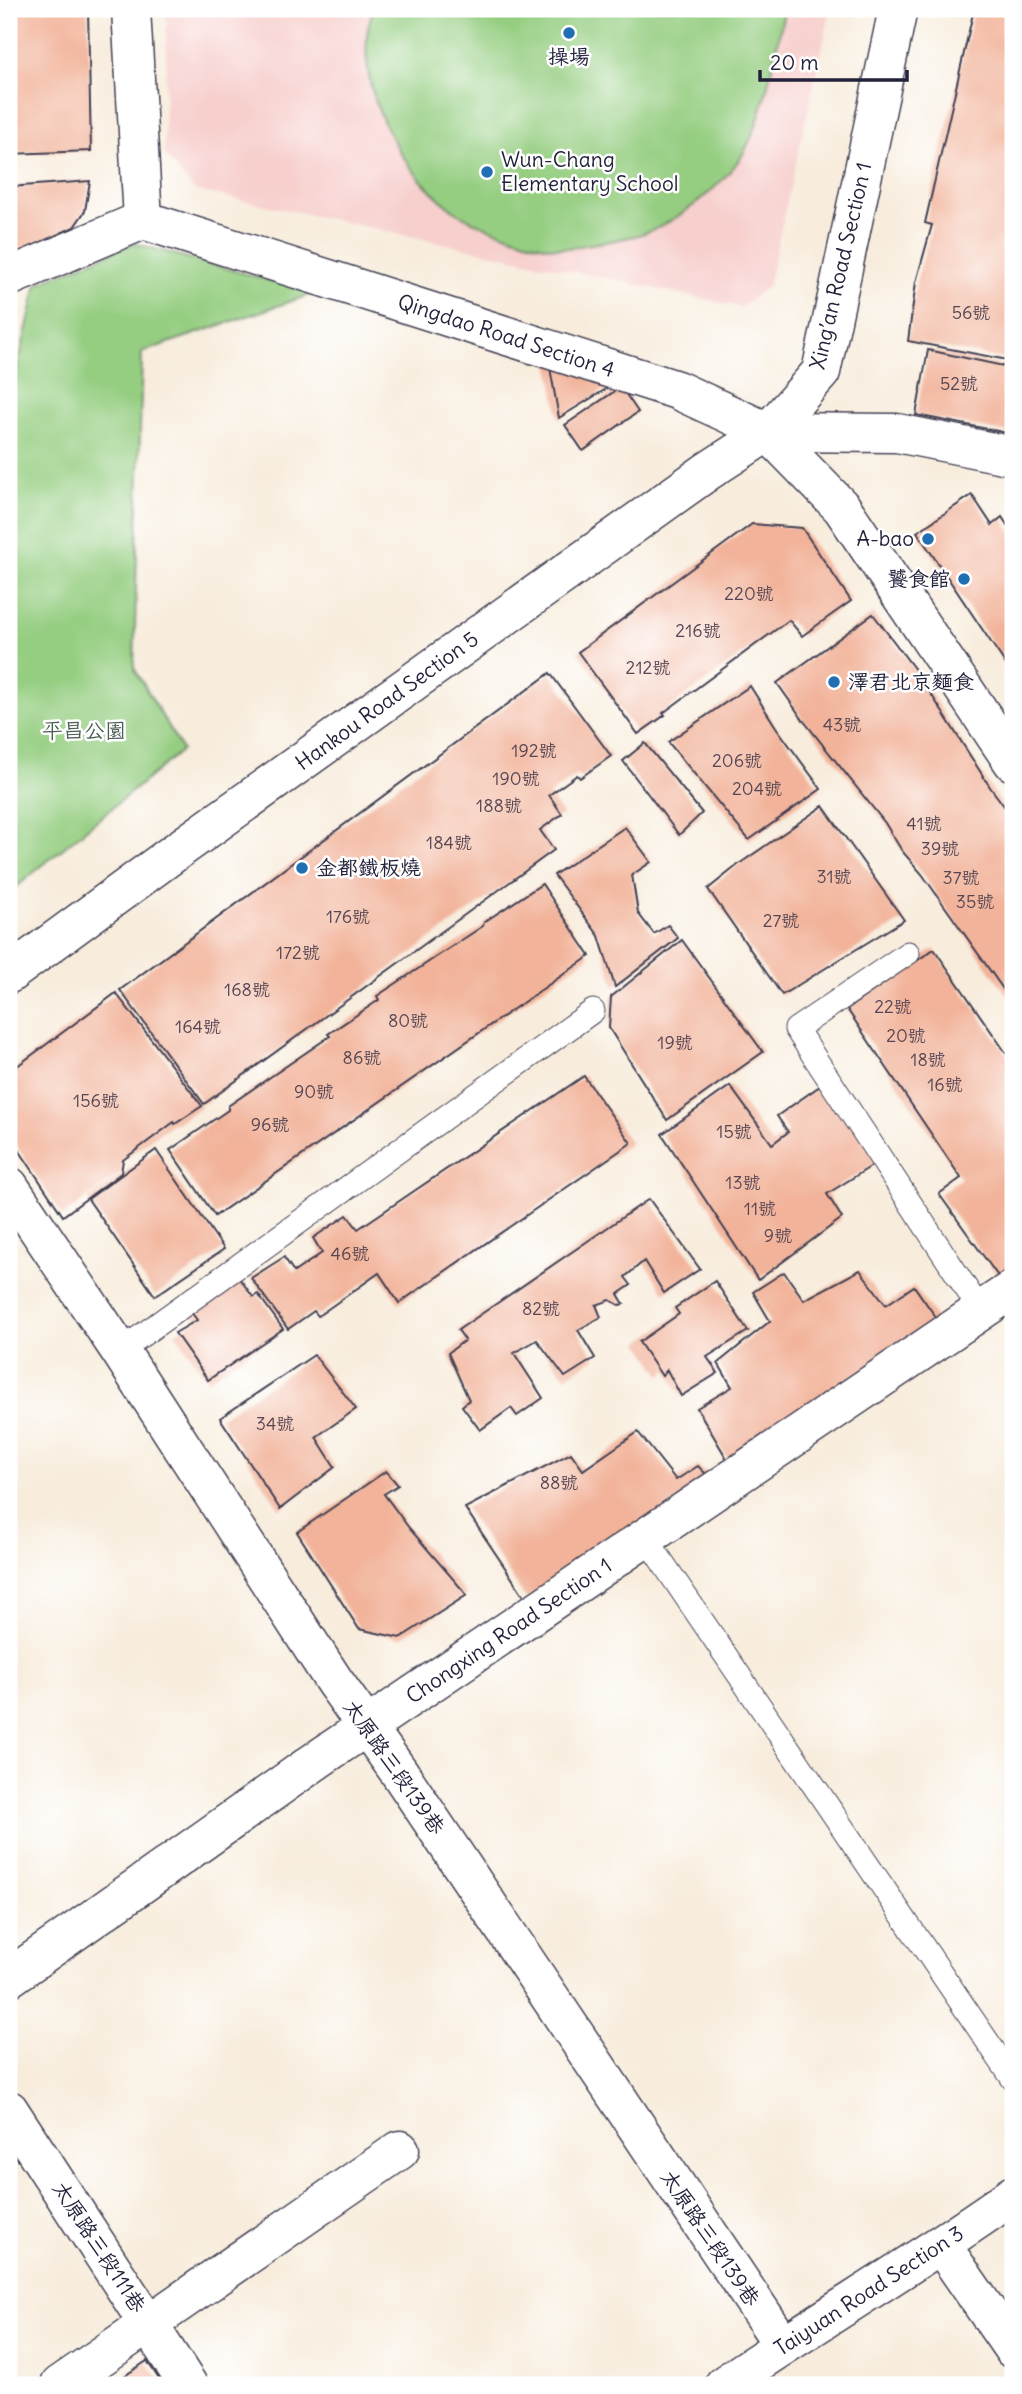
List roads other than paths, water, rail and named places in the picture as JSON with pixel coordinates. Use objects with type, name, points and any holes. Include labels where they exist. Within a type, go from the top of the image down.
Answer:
[{"type":"street","points":[[9,277],[143,220],[131,9]]},
{"type":"street","name":"Xing’an Road Section 1","points":[[768,432],[821,372],[898,9]]},
{"type":"street","name":"Qingdao Road Section 4","points":[[143,220],[677,390],[768,432],[897,433],[1013,456]]},
{"type":"street","points":[[768,432],[842,508],[1013,762]]},
{"type":"street","name":"Hankou Road Section 5","points":[[9,974],[628,528],[768,432]]},
{"type":"street","name":"太原路三段139巷","points":[[9,1186],[120,1351],[334,1681],[399,1772],[783,2345]]},
{"type":"street","name":"Chongxing Road Section 1","points":[[9,1978],[317,1760],[1013,1289]]},
{"type":"street","name":"太原路三段111巷","points":[[9,2110],[188,2385]]},
{"type":"street","points":[[60,2385],[400,2150]]},
{"type":"street","name":"Taiyuan Road Section 3","points":[[723,2385],[942,2246],[1013,2195]]},
{"type":"street","points":[[942,2246],[1013,2349]]},
{"type":"lane","points":[[908,953],[796,1029],[981,1311]]},
{"type":"lane","points":[[120,1351],[593,1012]]},
{"type":"lane","points":[[646,1538],[1013,2079]]},
{"type":"place","name":"操場","points":[[569,33]]},
{"type":"place","name":"Wun-Chang Elementary School","points":[[487,172]]},
{"type":"place","name":"A-bao","points":[[928,539]]},
{"type":"place","name":"饕食館","points":[[964,579]]},
{"type":"place","name":"澤君北京麵食","points":[[834,682]]},
{"type":"place","name":"金都鐵板燒","points":[[302,868]]},
{"type":"park label","name":"平昌公園","points":[[84,731]]}]
